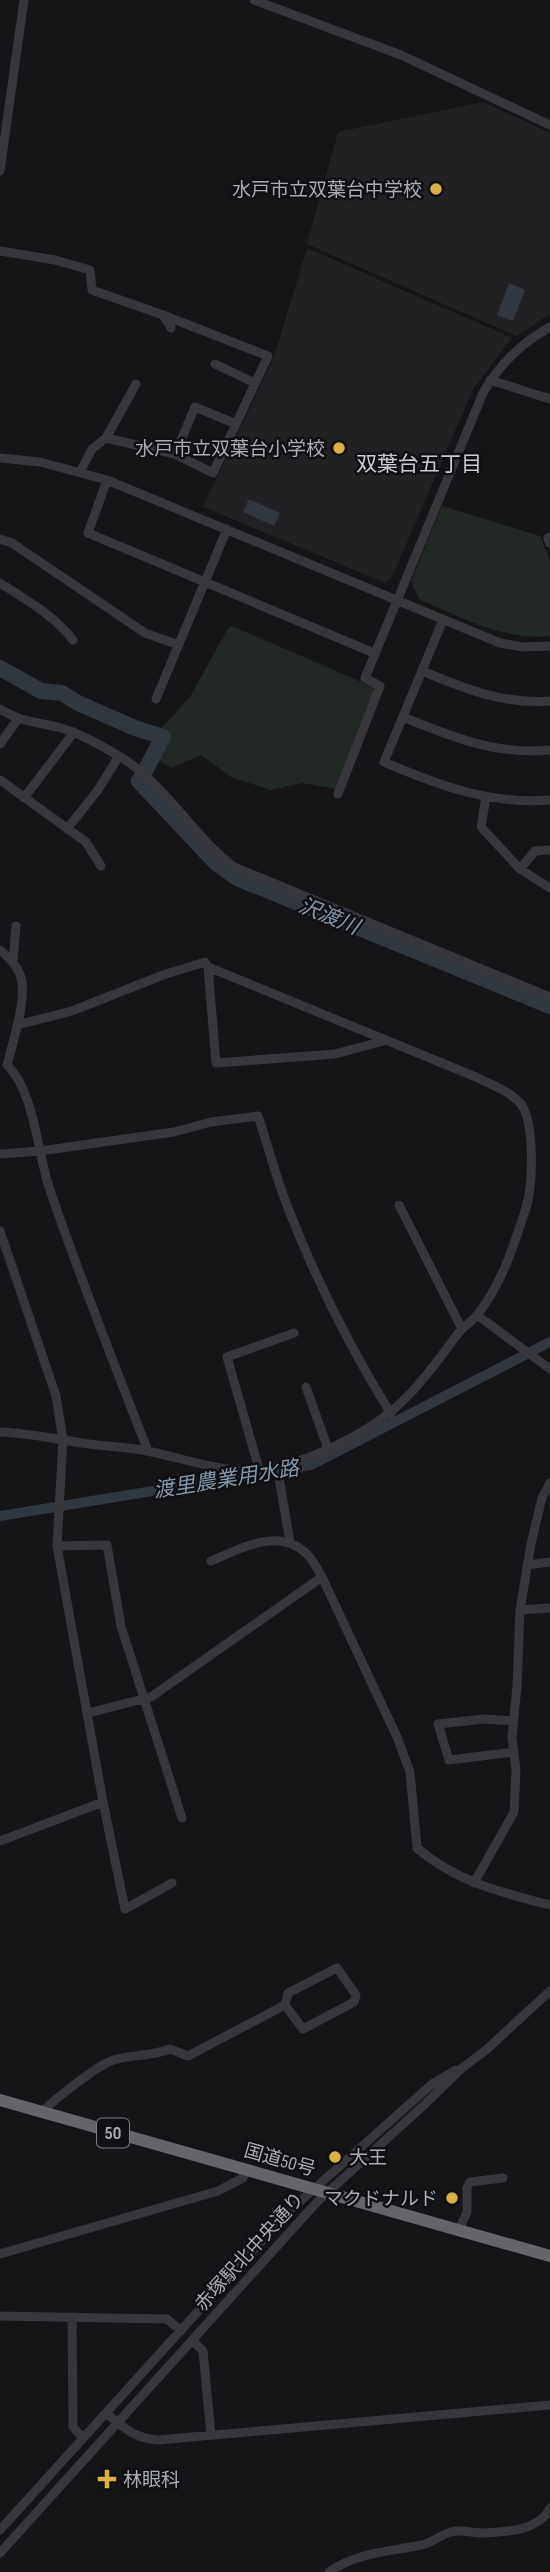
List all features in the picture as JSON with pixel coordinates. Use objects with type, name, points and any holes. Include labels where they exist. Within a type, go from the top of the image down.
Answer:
[{"type":"highway","name":"国道50号","points":[[0,2100],[550,2256]]},
{"type":"street","points":[[0,171],[24,0]]},
{"type":"street","points":[[254,0],[401,55],[550,125]]},
{"type":"street","points":[[0,251],[55,260],[90,270],[92,290],[163,314],[268,356],[213,473],[175,454],[106,438]]},
{"type":"street","points":[[163,314],[171,328]]},
{"type":"street","points":[[338,794],[380,686],[365,678],[374,653],[490,380],[521,346],[550,327]]},
{"type":"street","points":[[215,364],[255,383]]},
{"type":"street","points":[[490,380],[550,399]]},
{"type":"street","points":[[80,472],[92,449],[106,438],[136,384]]},
{"type":"street","points":[[175,454],[195,407],[236,424]]},
{"type":"street","points":[[0,458],[40,462],[107,480],[500,643],[523,647],[550,646]]},
{"type":"street","points":[[107,480],[88,533],[374,653]]},
{"type":"street","points":[[156,699],[227,529]]},
{"type":"street","points":[[550,537],[550,543]]},
{"type":"street","points":[[0,539],[12,543],[145,633],[179,645]]},
{"type":"street","points":[[0,583],[37,607],[73,640]]},
{"type":"street","points":[[443,620],[384,762],[431,782],[486,797],[550,800]]},
{"type":"street","points":[[422,671],[465,689],[503,699],[550,701]]},
{"type":"street","points":[[0,709],[18,719],[74,732],[119,756],[145,775],[212,848],[234,867],[550,997]]},
{"type":"street","points":[[403,717],[486,746],[524,751],[550,750]]},
{"type":"street","points":[[0,744],[18,719]]},
{"type":"street","points":[[24,798],[74,732]]},
{"type":"street","points":[[67,829],[98,790],[119,756]]},
{"type":"street","points":[[0,780],[86,842],[101,866]]},
{"type":"street","points":[[486,797],[481,827],[520,869],[550,888]]},
{"type":"street","points":[[520,869],[535,851],[550,850]]},
{"type":"street","points":[[13,962],[16,926]]},
{"type":"street","points":[[0,950],[13,962],[22,980],[17,1025],[4,1066],[14,1072],[25,1096],[48,1185],[81,1281],[148,1451]]},
{"type":"street","points":[[17,1025],[72,1012],[163,975],[205,962],[208,967],[216,1063],[335,1054],[387,1040]]},
{"type":"street","points":[[0,1433],[30,1433],[148,1451],[235,1470],[277,1470],[328,1450],[369,1429],[391,1414],[415,1391],[462,1329],[477,1315],[505,1268],[532,1183],[530,1144],[523,1107],[512,1096],[476,1077],[208,967]]},
{"type":"street","points":[[0,1154],[40,1152],[258,1116],[289,1211],[310,1260],[366,1373],[391,1414]]},
{"type":"street","points":[[399,1205],[462,1329]]},
{"type":"street","points":[[0,1231],[56,1396],[64,1440],[57,1546],[125,1909],[172,1883]]},
{"type":"street","points":[[477,1315],[550,1369]]},
{"type":"street","points":[[259,1469],[227,1357],[294,1333]]},
{"type":"street","points":[[306,1387],[328,1450]]},
{"type":"street","points":[[277,1470],[290,1542]]},
{"type":"street","points":[[474,1883],[514,1812],[516,1770],[513,1721],[520,1610],[542,1498],[550,1483]]},
{"type":"street","points":[[211,1561],[261,1541],[290,1542],[307,1554],[322,1577],[397,1737],[410,1772],[417,1848],[432,1861],[486,1889],[550,1905]]},
{"type":"street","points":[[57,1546],[107,1545],[121,1626],[182,1818]]},
{"type":"street","points":[[527,1565],[550,1562]]},
{"type":"street","points":[[88,1713],[151,1697],[322,1577]]},
{"type":"street","points":[[520,1610],[550,1608]]},
{"type":"street","points":[[513,1721],[484,1719],[438,1724],[449,1760],[514,1752]]},
{"type":"street","points":[[0,1841],[103,1802]]},
{"type":"street","points":[[41,2113],[51,2102],[111,2061],[155,2055],[170,2049],[188,2056],[285,2005],[288,1993],[337,1968],[356,1995],[354,2002],[303,2029],[285,2005]]},
{"type":"street","name":"赤塚駅北中央通り","points":[[0,2553],[220,2310],[321,2191],[432,2084],[462,2068],[486,2050],[550,1991]]},
{"type":"street","points":[[0,2254],[205,2195],[243,2178],[245,2169]]},
{"type":"street","points":[[459,2230],[467,2212],[467,2188],[470,2182],[503,2178]]},
{"type":"street","name":"赤塚駅北中央通り","points":[[0,2530],[287,2213],[321,2191]]},
{"type":"street","points":[[209,2299],[220,2310]]},
{"type":"street","points":[[0,2316],[167,2319],[181,2331]]},
{"type":"street","points":[[72,2317],[73,2427],[83,2438]]},
{"type":"street","points":[[192,2340],[203,2351],[211,2435]]},
{"type":"street","points":[[106,2413],[133,2435],[147,2440],[550,2405]]},
{"type":"street","points":[[335,2570],[382,2550],[424,2545],[452,2531],[484,2533],[535,2526],[549,2516]]},
{"type":"shaded area","name":"水戸市立双葉台中学校","points":[[483,102],[550,133],[550,314],[516,336],[307,244],[338,132]]},
{"type":"shaded area","name":"水戸市立双葉台小学校","points":[[307,248],[512,338],[473,389],[393,575],[386,583],[203,507],[274,357]]},
{"type":"shaded area","points":[[509,283],[525,290],[513,321],[497,315]]},
{"type":"shaded area","points":[[249,499],[280,513],[274,526],[243,512]]},
{"type":"shaded area","points":[[442,506],[540,536],[550,561],[550,636],[533,637],[499,631],[419,599],[411,581]]},
{"type":"shaded area","points":[[232,626],[375,690],[336,789],[302,783],[271,790],[231,777],[201,755],[171,768],[156,758],[170,737],[159,731],[190,697],[228,628]]},
{"type":"waterway","name":"沢渡川","points":[[0,668],[41,691],[62,693],[135,728],[163,737],[145,771]]},
{"type":"waterway","name":"沢渡川","points":[[141,778],[139,781],[216,863],[237,878],[550,1006]]},
{"type":"waterway","name":"渡里農業用水路","points":[[0,1516],[311,1465],[550,1342]]},
{"type":"place","name":"水戸市立双葉台中学校","points":[[436,189]]},
{"type":"place","name":"水戸市立双葉台小学校","points":[[339,448]]},
{"type":"place","name":"大王","points":[[335,2157]]},
{"type":"place","name":"マクドナルド","points":[[452,2198]]},
{"type":"place","name":"林眼科","points":[[107,2479]]},
{"type":"district","name":"双葉台五丁目","points":[[419,464]]}]
